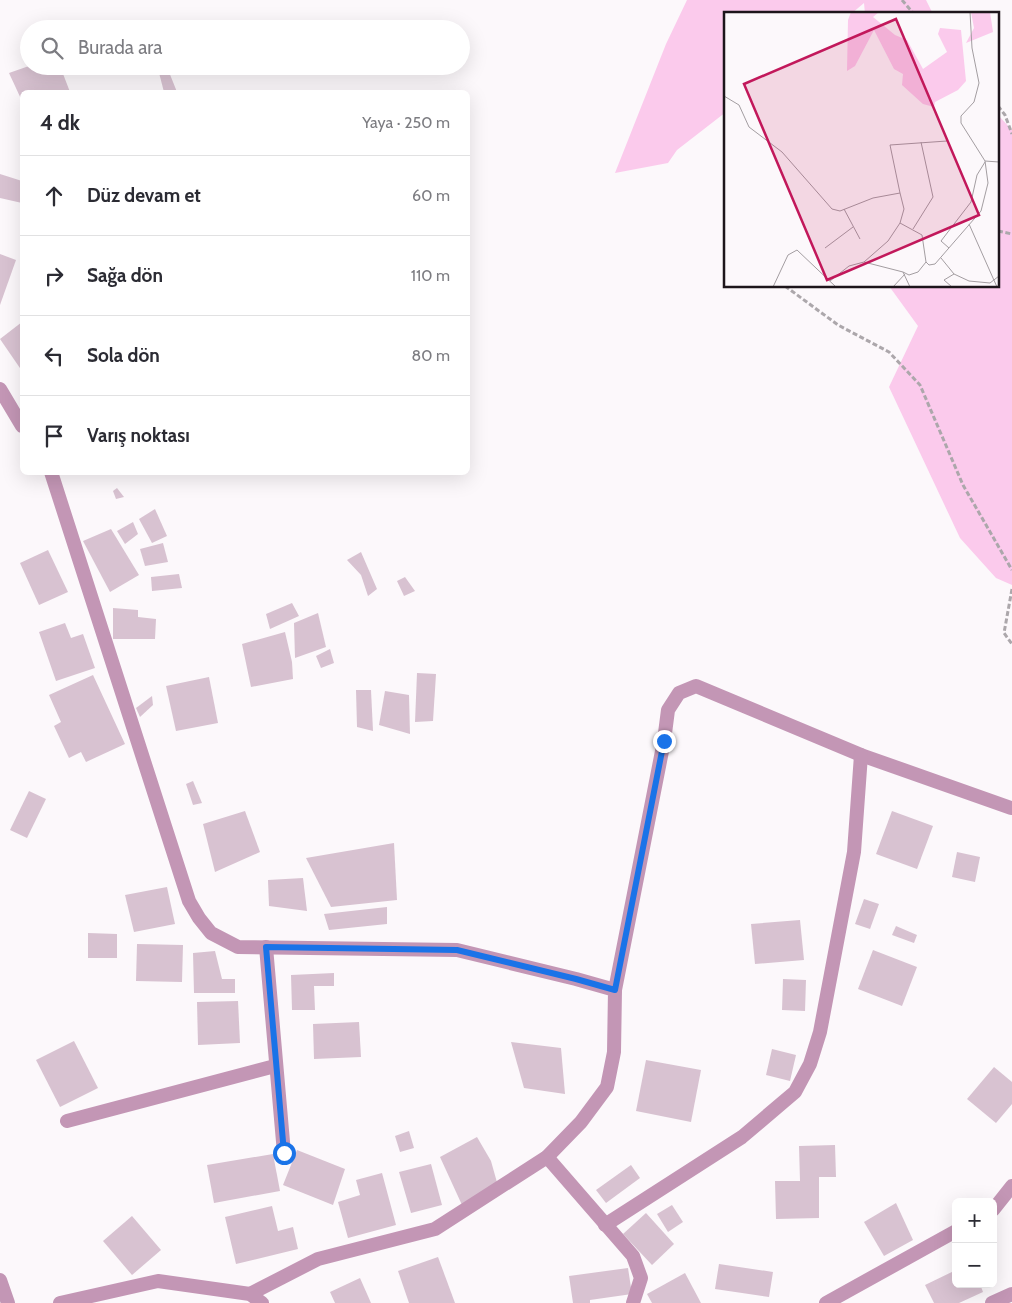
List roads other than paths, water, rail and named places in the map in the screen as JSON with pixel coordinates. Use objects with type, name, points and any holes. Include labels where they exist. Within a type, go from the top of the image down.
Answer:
[{"type":"street","points":[[0,389],[20,423]]},
{"type":"street","points":[[52,475],[189,901],[211,933],[238,946],[457,950],[615,990]]},
{"type":"street","points":[[250,1294],[318,1259],[434,1230],[547,1157],[581,1122],[607,1087],[614,1052],[615,990],[664,741],[668,710],[679,693],[696,686],[861,755],[1011,808]]},
{"type":"street","points":[[605,1225],[742,1137],[795,1092],[799,1085],[810,1064],[820,1032],[854,852],[861,755]]},
{"type":"street","points":[[266,947],[284,1153]]},
{"type":"street","points":[[67,1121],[276,1066]]},
{"type":"street","points":[[547,1157],[633,1256],[641,1278],[633,1303]]},
{"type":"street","points":[[997,1205],[1012,1186]]},
{"type":"street","points":[[826,1303],[952,1233]]},
{"type":"street","points":[[0,1280],[8,1303]]},
{"type":"street","points":[[60,1303],[158,1281],[250,1294],[262,1303]]},
{"type":"street","points":[[992,1303],[1012,1294]]}]
